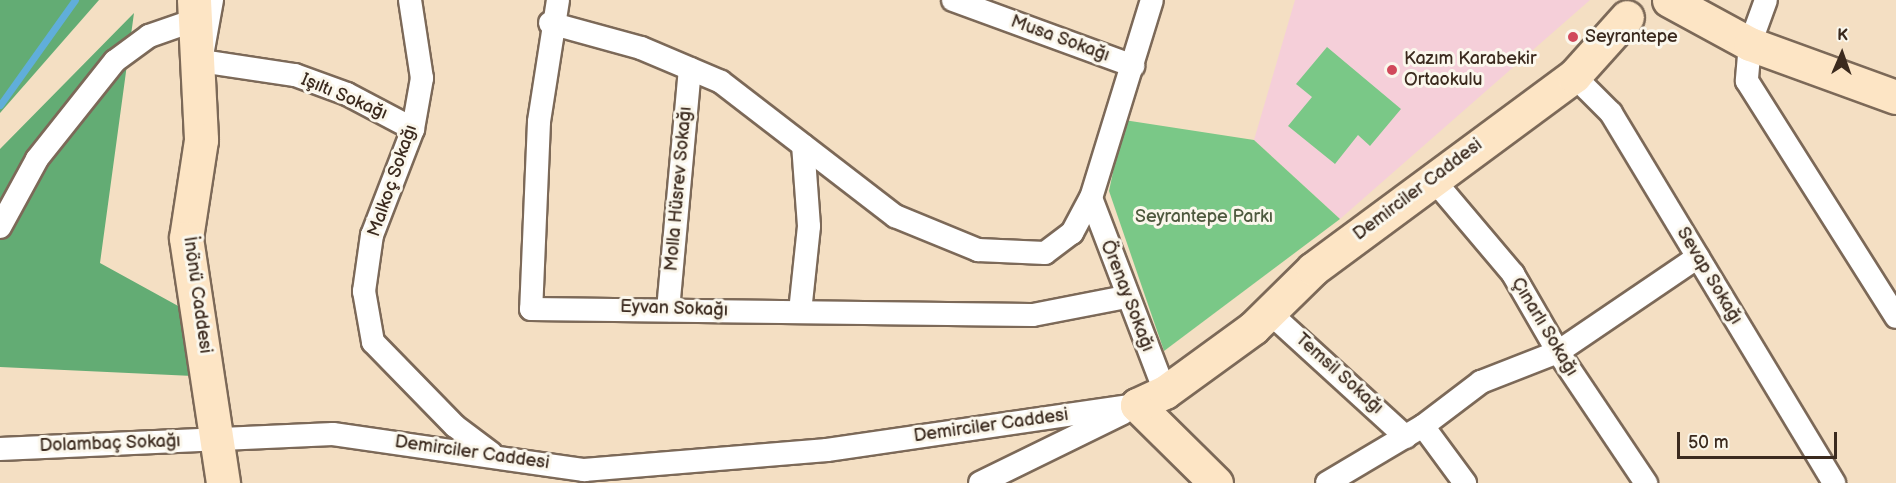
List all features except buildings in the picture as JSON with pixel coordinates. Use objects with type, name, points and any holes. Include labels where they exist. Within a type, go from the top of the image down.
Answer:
[{"type":"street","name":"Malkoç Sokağı","points":[[410,0],[422,78],[413,129],[372,235],[364,291],[373,342],[455,426],[492,454]]},
{"type":"street","name":"Eyvan Sokağı","points":[[558,0],[550,23],[534,190],[531,309],[1033,315],[1126,297]]},
{"type":"street","name":"Musa Sokağı","points":[[953,0],[1133,66]]},
{"type":"street","points":[[550,23],[641,48],[721,82],[895,216],[978,250],[1045,253],[1072,233],[1091,198],[1152,0]]},
{"type":"street","points":[[1625,8],[1650,21],[1661,0]]},
{"type":"street","points":[[1669,0],[1750,44],[1896,97]]},
{"type":"street","points":[[1766,0],[1750,44],[1747,81],[1896,317]]},
{"type":"street","points":[[0,227],[37,159],[115,61],[149,36],[201,7]]},
{"type":"street","name":"İnönü Caddesi","points":[[201,7],[201,140],[186,238],[220,441],[224,483]]},
{"type":"street","name":"Demirciler Caddesi","points":[[220,441],[333,434],[492,454],[584,470],[827,450],[1151,399],[1270,313],[1313,269],[1432,178],[1574,76],[1625,8]]},
{"type":"street","name":"Işıltı Sokağı","points":[[201,61],[295,75],[347,94],[413,129]]},
{"type":"street","name":"Molla Hüsrev Sokağı","points":[[669,310],[690,69]]},
{"type":"street","name":"Sevap Sokağı","points":[[1574,76],[1611,113],[1834,483]]},
{"type":"street","points":[[800,312],[809,226],[803,145]]},
{"type":"street","name":"Çınarlı Sokağı","points":[[1432,178],[1513,274],[1558,352],[1646,483]]},
{"type":"street","name":"Örenay Sokağı","points":[[1091,198],[1126,297],[1151,399],[1216,483]]},
{"type":"street","points":[[1327,483],[1415,431],[1481,382],[1558,352],[1698,257]]},
{"type":"street","name":"Temsil Sokağı","points":[[1270,313],[1415,431],[1465,483]]},
{"type":"street","points":[[980,483],[1020,476],[1151,399]]},
{"type":"street","name":"Dolambaç Sokağı","points":[[0,449],[220,441]]},
{"type":"shaded area","name":"Kazım Karabekir Ortaokulu","points":[[1295,0],[1590,0],[1340,219],[1254,140]]},
{"type":"green space","points":[[0,0],[99,0],[0,113]]},
{"type":"green space","points":[[134,13],[100,263],[180,307],[193,376],[0,367],[0,149]]},
{"type":"green space","points":[[1327,47],[1401,109],[1370,146],[1358,135],[1335,164],[1288,126],[1312,97],[1296,84]]},
{"type":"green space","name":"Seyrantepe Parkı","points":[[1124,120],[1254,140],[1340,219],[1164,351],[1109,191]]},
{"type":"waterway","points":[[0,105],[75,0]]},
{"type":"place","name":"Seyrantepe","points":[[1573,37]]},
{"type":"place","name":"Kazım Karabekir Ortaokulu","points":[[1392,70]]}]
